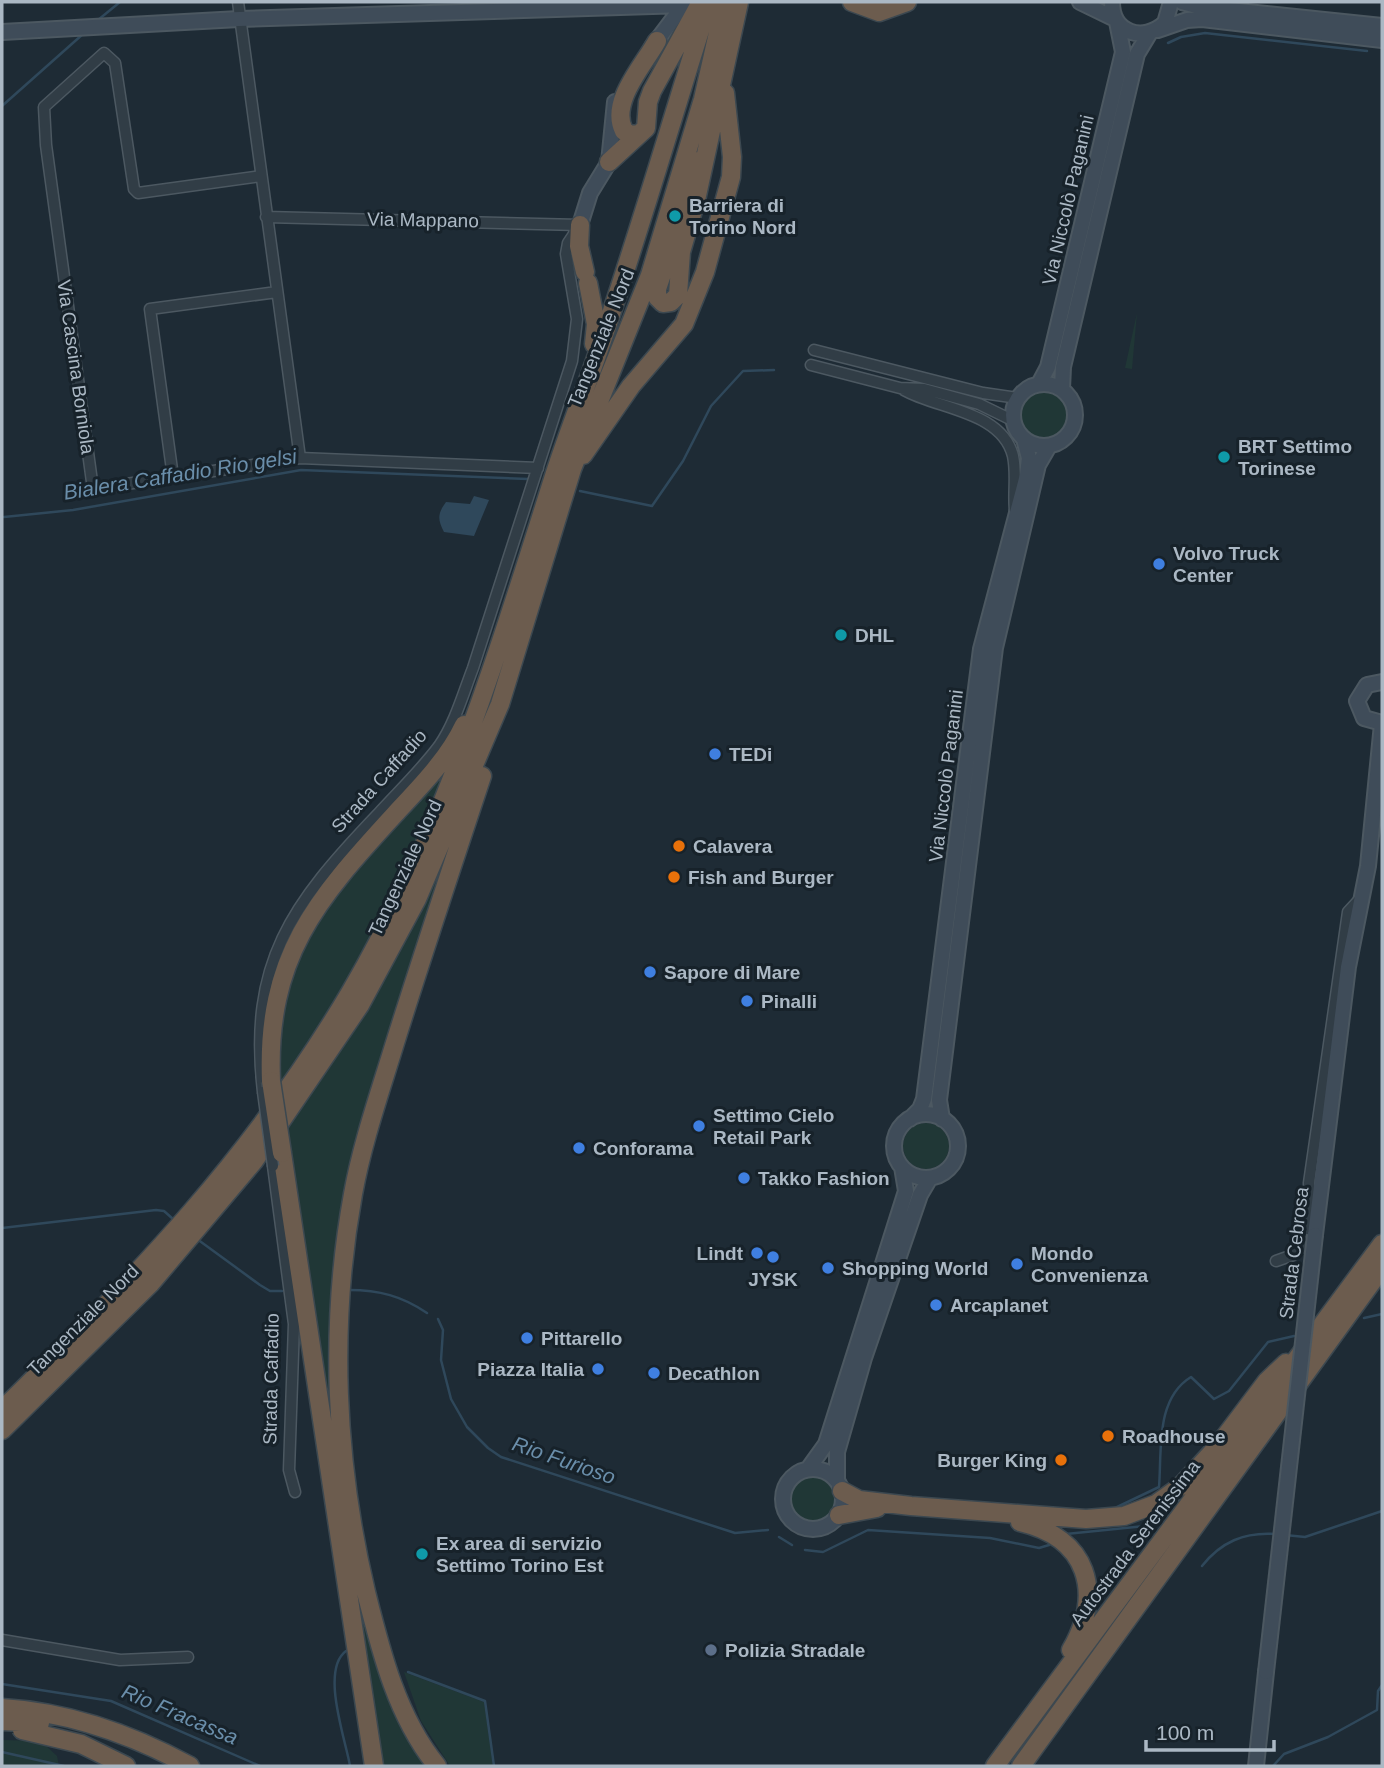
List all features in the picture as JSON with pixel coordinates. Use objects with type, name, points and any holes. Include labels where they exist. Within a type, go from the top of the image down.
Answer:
[{"type":"highway","name":"Tangenziale Nord","points":[[2,1410],[153,1258],[206,1197],[289,1088],[351,991],[411,878],[473,726],[566,441],[604,335],[709,2]]},
{"type":"highway","points":[[620,349],[657,295],[691,186],[704,99],[725,2]]},
{"type":"highway","points":[[657,295],[659,300],[667,303],[678,295],[681,252],[726,72],[739,2]]},
{"type":"highway","points":[[852,2],[879,12],[908,2]]},
{"type":"highway","points":[[610,162],[648,125],[648,102],[691,3]]},
{"type":"highway","points":[[639,134],[630,135],[624,131],[621,110],[632,83],[657,41]]},
{"type":"highway","points":[[572,469],[631,386],[676,337],[695,302],[732,177],[726,72]]},
{"type":"highway","name":"Tangenziale Nord","points":[[2,1430],[159,1274],[210,1216],[289,1114],[360,1005],[417,899],[500,704],[572,469],[650,275],[704,99]]},
{"type":"highway","points":[[566,441],[596,333],[579,246],[580,225]]},
{"type":"highway","points":[[374,1766],[267,1087],[274,1013],[285,966],[296,938],[332,885],[449,751],[498,652]]},
{"type":"highway","points":[[437,1766],[418,1741],[395,1691],[363,1579],[342,1446],[338,1318],[344,1249],[361,1153],[428,936],[492,745],[500,704]]},
{"type":"highway","name":"Autostrada Serenissima","points":[[995,1766],[1382,1244]]},
{"type":"highway","name":"Autostrada Serenissima","points":[[1021,1766],[1382,1268]]},
{"type":"highway","points":[[840,1485],[866,1501],[1068,1518],[1110,1518],[1142,1510],[1168,1496],[1199,1468],[1267,1381],[1317,1334]]},
{"type":"highway","points":[[839,1515],[869,1508],[1009,1519],[1046,1530],[1074,1552],[1083,1569],[1088,1588],[1086,1617],[1077,1640],[1031,1716]]},
{"type":"highway","points":[[1031,1766],[1094,1665]]},
{"type":"highway","points":[[2,1708],[43,1712],[94,1724],[137,1740],[190,1766]]},
{"type":"highway","points":[[2,1721],[35,1722],[84,1734],[165,1766]]},
{"type":"highway","points":[[2,1727],[60,1737],[126,1766]]},
{"type":"street","points":[[238,2],[300,458]]},
{"type":"street","points":[[1080,2],[1116,20],[1129,32],[1153,32],[1202,19],[1382,40]]},
{"type":"street","name":"Via Niccolò Paganini","points":[[1039,384],[1048,367],[1123,52],[1112,2]]},
{"type":"street","name":"Via Niccolò Paganini","points":[[1062,389],[1063,367],[1137,54],[1170,15],[1171,2]]},
{"type":"street","points":[[1182,2],[1200,7],[1382,26]]},
{"type":"street","points":[[2,32],[486,6],[691,3]]},
{"type":"street","name":"Strada Caffadio","points":[[267,1087],[260,1028],[264,992],[289,922],[317,879],[417,772],[449,730],[473,668],[568,374],[576,337],[576,309],[566,254],[568,243],[580,225],[590,193],[610,162],[616,99],[634,68],[691,3]]},
{"type":"street","name":"Via Cascina Borniola","points":[[261,176],[138,193],[134,189],[116,63],[104,53],[44,107],[46,145],[93,489],[300,458],[538,468]]},
{"type":"street","name":"Via Mappano","points":[[266,216],[580,225]]},
{"type":"street","points":[[173,477],[150,309],[277,292]]},
{"type":"street","points":[[811,365],[900,388],[924,389],[979,404],[1014,421],[1024,439],[1040,446],[1059,442],[1073,427],[1074,406],[1062,389],[1039,384],[1018,398],[983,393],[814,350]]},
{"type":"street","points":[[900,388],[919,399],[984,421],[1003,436],[1012,453],[1016,475],[1015,515]]},
{"type":"street","points":[[1014,421],[1018,398]]},
{"type":"street","name":"Via Niccolò Paganini","points":[[910,1119],[920,1109],[924,1099],[981,649],[1027,475],[1029,458],[1024,439]]},
{"type":"street","name":"Via Niccolò Paganini","points":[[942,1119],[939,1100],[995,648],[1038,465],[1049,446]]},
{"type":"street","points":[[1378,682],[1382,667]]},
{"type":"street","name":"Strada Cebrosa","points":[[1256,1766],[1284,1491],[1349,955],[1373,825],[1378,723],[1360,713],[1357,701],[1362,689],[1378,682]]},
{"type":"street","points":[[1276,1261],[1293,1255],[1307,1241],[1310,1232],[1309,1183],[1332,1016],[1348,912],[1361,899]]},
{"type":"street","points":[[1332,1016],[1340,1032]]},
{"type":"street","points":[[902,1167],[920,1178],[930,1178],[948,1170],[957,1153],[956,1135],[942,1119],[920,1115],[910,1119],[895,1137],[894,1147],[902,1167],[906,1191],[826,1444],[808,1469],[793,1476],[787,1483],[783,1501],[789,1516],[799,1525],[815,1529],[833,1522],[843,1506],[837,1452],[864,1358],[920,1195],[930,1178]]},
{"type":"street","name":"Strada Caffadio","points":[[277,1160],[294,1324],[289,1470],[295,1492]]},
{"type":"street","points":[[808,1469],[829,1472],[840,1485]]},
{"type":"street","points":[[2,1640],[120,1660],[188,1657]]},
{"type":"green space","points":[[1137,313],[1132,369],[1125,368]]},
{"type":"green space","points":[[1044,391],[1061,398],[1068,415],[1061,432],[1044,439],[1027,432],[1020,415],[1027,398]]},
{"type":"green space","points":[[449,766],[374,930],[330,1009],[280,1084],[280,1007],[316,912]]},
{"type":"green space","points":[[436,874],[439,876],[353,1170],[340,1480],[287,1131],[366,1005]]},
{"type":"green space","points":[[926,1123],[942,1130],[949,1146],[942,1162],[926,1169],[910,1162],[903,1146],[910,1130]]},
{"type":"green space","points":[[813,1474],[830,1481],[837,1498],[830,1515],[813,1522],[796,1515],[789,1498],[796,1481]]},
{"type":"green space","points":[[349,1542],[428,1766],[379,1766]]},
{"type":"green space","points":[[404,1672],[484,1702],[493,1766],[450,1766],[421,1721]]},
{"type":"green space","points":[[2,1740],[41,1741],[57,1756],[59,1766],[2,1766]]},
{"type":"water","points":[[474,496],[489,500],[474,536],[444,532],[439,516],[446,502],[470,504]]},
{"type":"waterway","points":[[98,20],[120,2]]},
{"type":"waterway","points":[[1168,43],[1181,37],[1205,33],[1367,51]]},
{"type":"waterway","points":[[2,106],[83,34]]},
{"type":"waterway","name":"Bialera Caffadio Rio gelsi","points":[[580,491],[652,506],[683,461],[711,406],[743,371],[774,370]]},
{"type":"waterway","name":"Bialera Caffadio Rio gelsi","points":[[4,517],[73,510],[301,470],[528,479]]},
{"type":"waterway","name":"Rio Furioso","points":[[2,1228],[156,1210],[164,1211],[173,1219]]},
{"type":"waterway","name":"Rio Furioso","points":[[197,1239],[260,1285],[270,1291],[282,1291]]},
{"type":"waterway","name":"Rio Furioso","points":[[349,1290],[390,1295],[427,1313]]},
{"type":"waterway","name":"Rio Furioso","points":[[1364,1318],[1382,1314]]},
{"type":"waterway","name":"Rio Furioso","points":[[438,1319],[443,1330],[441,1360],[451,1399],[467,1427],[501,1457],[735,1533],[768,1530]]},
{"type":"waterway","name":"Rio Furioso","points":[[1115,1508],[1159,1487],[1163,1427],[1171,1398],[1179,1387],[1191,1377],[1214,1399],[1229,1391],[1268,1342],[1294,1336]]},
{"type":"waterway","points":[[1285,1535],[1305,1537],[1382,1511]]},
{"type":"waterway","name":"Rio Furioso","points":[[1066,1534],[1145,1526],[1154,1531]]},
{"type":"waterway","name":"Rio Furioso","points":[[805,1550],[823,1552],[868,1530],[990,1538],[1039,1548],[1049,1545]]},
{"type":"waterway","points":[[1202,1566],[1217,1551],[1234,1540],[1253,1535],[1275,1534]]},
{"type":"waterway","name":"Rio Furioso","points":[[779,1537],[792,1545]]},
{"type":"waterway","name":"Rio Fracassa","points":[[346,1651],[339,1660],[335,1673],[335,1689],[350,1766]]},
{"type":"waterway","name":"Rio Fracassa","points":[[408,1672],[485,1701],[494,1766]]},
{"type":"waterway","name":"Rio Fracassa","points":[[2,1684],[111,1701],[260,1766]]},
{"type":"waterway","points":[[1273,1766],[1284,1754],[1328,1737],[1377,1710],[1378,1691],[1382,1685]]},
{"type":"waterway","points":[[2,1752],[64,1766]]},
{"type":"place","name":"Barriera di Torino Nord","points":[[675,216]]},
{"type":"place","name":"BRT Settimo Torinese","points":[[1224,457]]},
{"type":"place","name":"Volvo Truck Center","points":[[1159,564]]},
{"type":"place","name":"DHL","points":[[841,635]]},
{"type":"place","name":"TEDi","points":[[715,754]]},
{"type":"place","name":"Calavera","points":[[679,846]]},
{"type":"place","name":"Fish and Burger","points":[[674,877]]},
{"type":"place","name":"Sapore di Mare","points":[[650,972]]},
{"type":"place","name":"Pinalli","points":[[747,1001]]},
{"type":"place","name":"Settimo Cielo Retail Park","points":[[699,1126]]},
{"type":"place","name":"Conforama","points":[[579,1148]]},
{"type":"place","name":"Takko Fashion","points":[[744,1178]]},
{"type":"place","name":"Lindt","points":[[757,1253]]},
{"type":"place","name":"JYSK","points":[[773,1257]]},
{"type":"place","name":"Mondo Convenienza","points":[[1017,1264]]},
{"type":"place","name":"Shopping World","points":[[828,1268]]},
{"type":"place","name":"Arcaplanet","points":[[936,1305]]},
{"type":"place","name":"Pittarello","points":[[527,1338]]},
{"type":"place","name":"Piazza Italia","points":[[598,1369]]},
{"type":"place","name":"Decathlon","points":[[654,1373]]},
{"type":"place","name":"Roadhouse","points":[[1108,1436]]},
{"type":"place","name":"Burger King","points":[[1061,1460]]},
{"type":"place","name":"Ex area di servizio Settimo Torino Est","points":[[422,1554]]},
{"type":"place","name":"Polizia Stradale","points":[[711,1650]]}]
